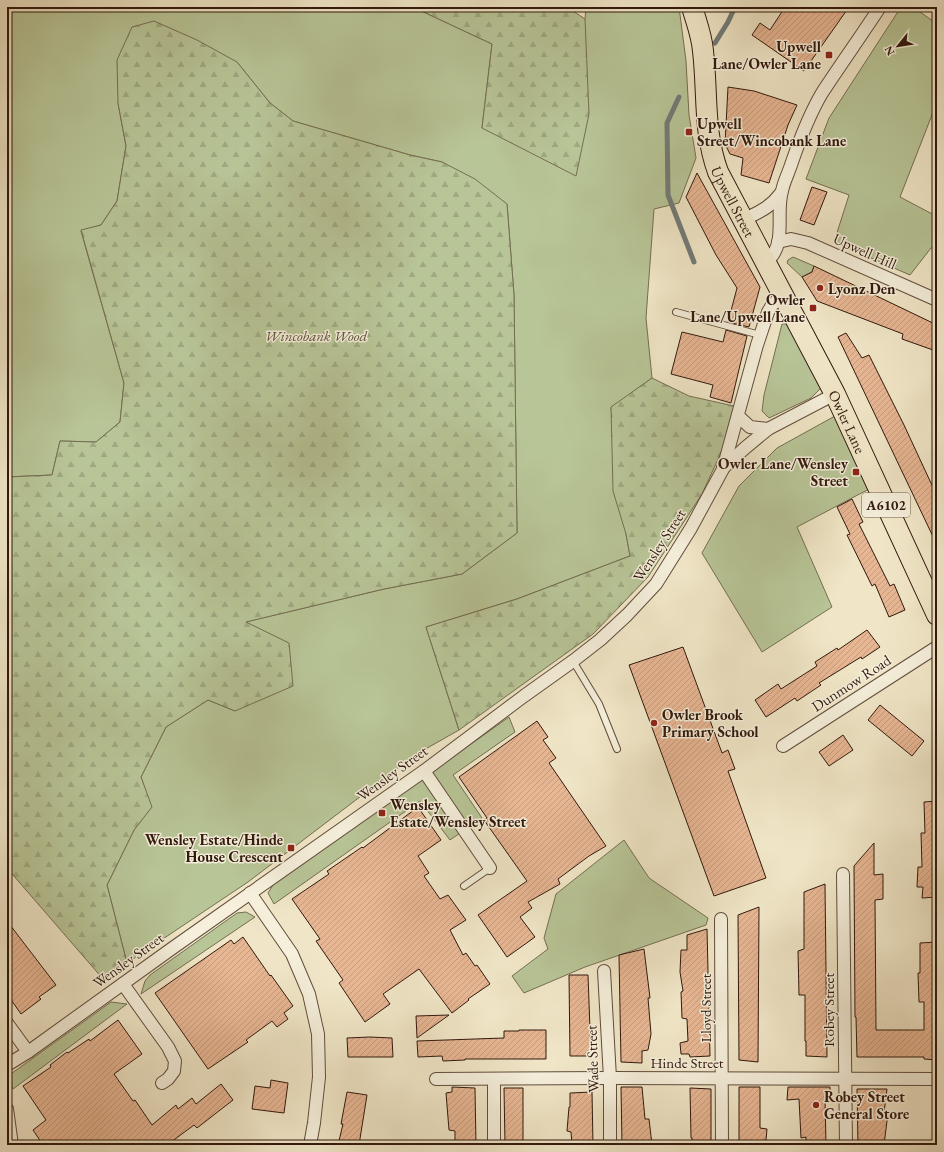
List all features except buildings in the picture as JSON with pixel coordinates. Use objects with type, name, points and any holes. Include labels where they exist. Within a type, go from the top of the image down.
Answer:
[{"type":"main road","name":"Upwell Street","points":[[692,7],[700,33],[703,51],[709,142],[718,172],[783,295]]},
{"type":"main road","name":"Owler Lane","points":[[783,295],[835,394],[937,615]]},
{"type":"street","points":[[743,220],[768,208],[781,192],[811,113],[822,93],[880,7]]},
{"type":"street","points":[[766,262],[776,251],[778,242],[781,192]]},
{"type":"street","name":"Upwell Hill","points":[[778,242],[791,239],[808,243],[937,300]]},
{"type":"street","name":"Wensley Street","points":[[7,1065],[28,1052],[424,771],[573,661],[600,640],[628,615],[656,584],[692,528],[723,469],[758,340],[772,305],[783,295]]},
{"type":"street","name":"Wensley Street","points":[[723,469],[768,429],[835,394]]},
{"type":"street","points":[[738,416],[750,427],[768,429]]},
{"type":"street","name":"Dunmow Road","points":[[783,746],[937,647]]},
{"type":"street","points":[[424,771],[490,868]]},
{"type":"street","name":"Robey Street","points":[[843,874],[846,1145]]},
{"type":"street","points":[[250,893],[292,954],[309,994],[318,1034],[319,1077],[310,1145]]},
{"type":"street","name":"Lloyd Street","points":[[721,919],[722,1145]]},
{"type":"street","name":"Wade Street","points":[[604,971],[610,1078],[610,1145]]},
{"type":"street","points":[[124,984],[168,1047],[175,1061],[174,1071],[168,1079],[162,1083]]},
{"type":"street","points":[[7,1022],[28,1052]]},
{"type":"street","name":"Hinde Street","points":[[436,1079],[937,1079]]},
{"type":"street","points":[[494,1079],[494,1145]]},
{"type":"street","points":[[7,1109],[12,1145]]},
{"type":"lane","points":[[676,312],[758,340]]},
{"type":"lane","points":[[573,661],[599,704],[617,749]]},
{"type":"lane","points":[[464,886],[490,868]]},
{"type":"green space","points":[[7,7],[413,7],[492,44],[482,128],[585,19],[586,7],[679,7],[686,61],[689,115],[696,158],[679,203],[654,209],[646,318],[652,378],[611,408],[630,556],[517,599],[426,627],[459,730],[415,755],[248,882],[127,963],[107,885],[134,830],[151,807],[141,777],[166,727],[208,700],[235,711],[245,622],[384,589],[462,574],[517,533],[514,295],[507,204],[442,162],[410,155],[293,121],[270,103],[237,62],[118,103],[126,146],[117,201],[101,225],[81,231],[124,383],[120,422],[96,442],[60,441],[52,475],[7,477]]},
{"type":"green space","points":[[413,7],[567,7],[585,19],[589,114],[576,176],[482,128],[492,44]]},
{"type":"green space","points":[[901,7],[913,7],[937,24],[937,102],[900,197],[936,216],[937,245],[931,248],[910,275],[834,242],[849,195],[806,179],[829,118]]},
{"type":"green space","name":"Wincobank Wood","points":[[154,21],[197,40],[237,62],[270,103],[293,121],[410,155],[442,162],[475,179],[507,204],[514,295],[517,533],[462,574],[384,589],[246,622],[289,643],[293,686],[235,711],[208,700],[166,727],[141,777],[152,807],[134,830],[107,885],[127,963],[103,979],[7,868],[7,477],[52,475],[60,441],[96,442],[120,422],[124,383],[81,230],[101,225],[117,201],[126,146],[118,103],[117,60],[132,27]]},
{"type":"green space","points":[[793,257],[814,266],[812,272],[802,277],[787,263],[788,260]]},
{"type":"green space","points":[[782,324],[788,324],[821,388],[811,398],[769,418],[762,411],[764,395]]},
{"type":"green space","points":[[652,378],[689,396],[734,406],[725,444],[702,494],[648,577],[593,634],[459,730],[426,627],[517,599],[630,556],[626,534],[613,491],[611,407]]},
{"type":"green space","points":[[835,416],[871,488],[797,527],[832,607],[762,652],[702,553],[739,486],[777,448]]},
{"type":"green space","points":[[509,717],[515,732],[453,775],[482,818],[450,840],[420,801],[274,904],[268,893],[273,885]]},
{"type":"green space","points":[[624,840],[649,878],[708,918],[706,925],[585,967],[524,993],[512,976],[548,949],[544,938],[556,894]]},
{"type":"green space","points":[[246,912],[255,917],[141,994],[145,981],[150,975],[237,913]]},
{"type":"green space","points":[[111,1002],[127,1004],[13,1089],[8,1076]]},
{"type":"waterway","points":[[715,43],[735,7]]},
{"type":"waterway","points":[[679,97],[667,123],[668,195],[694,262]]},
{"type":"place","name":"Upwell Lane/Owler Lane","points":[[829,55]]},
{"type":"place","name":"Upwell Street/Wincobank Lane","points":[[689,132]]},
{"type":"place","name":"Lyonz Den","points":[[820,288]]},
{"type":"place","name":"Owler Lane/Upwell Lane","points":[[813,308]]},
{"type":"place","name":"Owler Lane/Wensley Street","points":[[856,472]]},
{"type":"place","name":"Owler Brook Primary School","points":[[654,723]]},
{"type":"place","name":"Wensley Estate/Wensley Street","points":[[382,813]]},
{"type":"place","name":"Wensley Estate/Hinde House Crescent","points":[[291,848]]},
{"type":"place","name":"Robey Street General Store","points":[[816,1105]]}]
